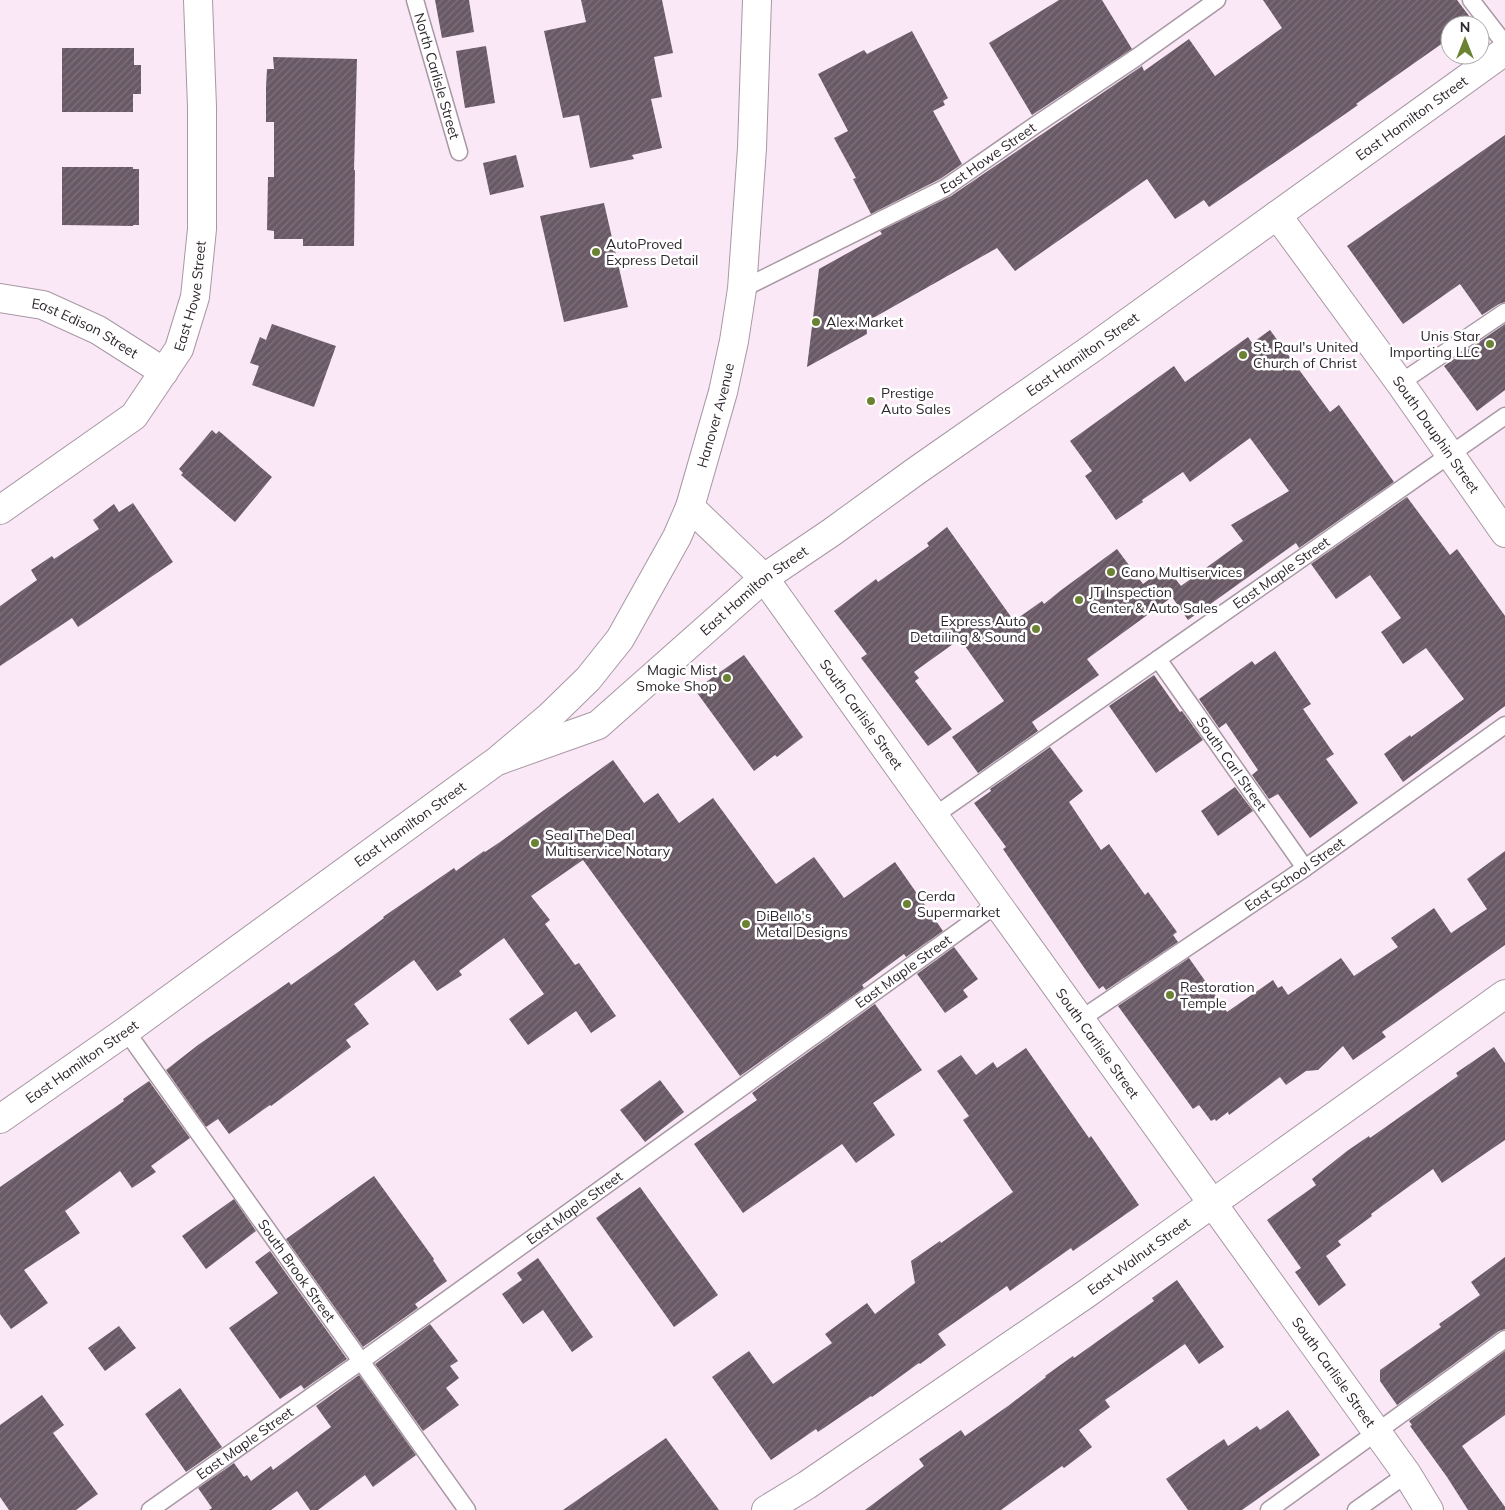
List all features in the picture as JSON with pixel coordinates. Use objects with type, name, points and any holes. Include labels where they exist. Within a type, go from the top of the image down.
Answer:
[{"type":"street","name":"East Howe Street","points":[[0,510],[134,416],[179,348],[195,297],[202,229],[202,107],[198,0]]},
{"type":"street","name":"Hanover Avenue","points":[[498,760],[549,717],[588,679],[620,639],[668,553],[690,507],[723,392],[734,341],[742,289],[752,148],[758,0]]},
{"type":"street","name":"East Hamilton Street","points":[[0,1119],[126,1031],[498,760],[598,725],[764,578],[1083,354],[1505,51]]},
{"type":"street","name":"South Dauphin Street","points":[[1277,215],[1451,454],[1505,533]]},
{"type":"street","name":"East Edison Street","points":[[0,298],[43,305],[98,330],[164,372]]},
{"type":"street","points":[[690,507],[764,578]]},
{"type":"street","name":"South Carlisle Street","points":[[764,578],[1407,1474],[1429,1510]]},
{"type":"street","name":"East Walnut Street","points":[[766,1510],[807,1485],[1086,1294],[1505,994]]},
{"type":"lane","name":"North Carlisle Street","points":[[415,0],[460,152]]},
{"type":"lane","name":"East Howe Street","points":[[742,289],[945,188],[1137,57],[1216,0]]},
{"type":"lane","points":[[1471,0],[1505,44]]},
{"type":"lane","points":[[1400,384],[1505,312]]},
{"type":"lane","name":"East Maple Street","points":[[934,816],[1505,416]]},
{"type":"lane","name":"South Carl Street","points":[[1158,659],[1305,868]]},
{"type":"lane","name":"East School Street","points":[[1081,1019],[1305,868],[1505,725]]},
{"type":"lane","name":"East Maple Street","points":[[150,1510],[360,1362],[997,904]]},
{"type":"lane","name":"South Brook Street","points":[[126,1031],[467,1510]]},
{"type":"lane","points":[[1269,1510],[1505,1339]]},
{"type":"lane","points":[[1356,1510],[1407,1474]]},
{"type":"building","points":[[435,0],[469,0],[474,32],[442,38]]},
{"type":"building","points":[[581,0],[662,0],[673,53],[654,57],[662,97],[651,99],[662,148],[632,155],[634,159],[590,168],[579,115],[563,118],[544,31],[586,22]]},
{"type":"building","points":[[1059,0],[1102,0],[1132,49],[1032,115],[989,43]]},
{"type":"building","points":[[1263,0],[1457,0],[1468,15],[1440,15],[1440,45],[1356,104],[1358,105],[1209,207],[1204,200],[1175,219],[1147,179],[1015,271],[997,248],[866,322],[867,334],[807,367],[819,269],[882,234],[880,231],[951,196],[1142,66],[1144,71],[1189,39],[1215,76],[1282,28]]},
{"type":"building","points":[[912,31],[948,98],[943,101],[945,105],[933,111],[962,164],[940,179],[871,214],[853,179],[856,178],[834,138],[848,131],[818,74],[864,50],[867,54]]},
{"type":"building","points":[[486,46],[495,103],[465,108],[456,51]]},
{"type":"building","points":[[62,48],[134,48],[134,65],[141,65],[141,94],[133,94],[133,112],[62,112]]},
{"type":"building","points":[[273,57],[357,59],[354,246],[303,246],[303,239],[274,239],[274,231],[267,230],[268,177],[274,177],[274,122],[266,122],[266,87],[267,69],[274,69]]},
{"type":"building","points":[[1505,135],[1505,302],[1482,315],[1460,284],[1403,324],[1347,246]]},
{"type":"building","points":[[516,155],[524,187],[490,195],[483,163]]},
{"type":"building","points":[[62,167],[133,167],[133,169],[139,169],[139,225],[62,225]]},
{"type":"building","points":[[604,203],[628,307],[564,322],[540,216]]},
{"type":"building","points":[[272,324],[336,346],[314,407],[252,385],[259,366],[250,363],[260,337],[266,340]]},
{"type":"building","name":"Unis Star Importing LLC","points":[[1505,324],[1505,390],[1477,411],[1444,366]]},
{"type":"building","points":[[1270,330],[1330,412],[1339,405],[1394,482],[1299,548],[1296,543],[1188,620],[1172,597],[1087,659],[1099,675],[1032,722],[1038,731],[978,773],[952,737],[1004,701],[960,639],[914,672],[919,678],[915,681],[952,729],[928,746],[861,658],[867,654],[834,611],[876,579],[878,582],[929,546],[927,543],[947,527],[1014,621],[1042,601],[1044,604],[1117,549],[1143,584],[1166,567],[1181,586],[1243,541],[1231,525],[1289,491],[1250,438],[1190,482],[1183,472],[1116,520],[1085,476],[1092,471],[1070,441],[1174,366],[1185,382],[1248,337],[1252,343]]},
{"type":"building","points":[[212,430],[216,434],[219,431],[272,477],[235,522],[181,475],[183,473],[179,469]]},
{"type":"building","points":[[1407,497],[1450,555],[1457,549],[1505,616],[1505,706],[1403,782],[1384,754],[1464,699],[1426,648],[1403,664],[1381,632],[1401,618],[1370,575],[1336,599],[1311,564]]},
{"type":"building","points":[[133,503],[173,562],[78,627],[72,618],[0,666],[0,606],[37,580],[31,570],[52,556],[54,559],[99,529],[93,520],[114,504],[119,512]]},
{"type":"building","points":[[1275,651],[1311,704],[1303,709],[1334,754],[1326,759],[1358,803],[1310,838],[1278,794],[1269,799],[1252,775],[1258,770],[1226,723],[1219,728],[1199,699],[1252,661],[1255,665]]},
{"type":"building","points":[[744,655],[803,737],[777,757],[775,755],[754,771],[695,690]]},
{"type":"building","points":[[1154,675],[1180,712],[1182,711],[1203,740],[1156,773],[1109,706]]},
{"type":"building","points":[[1050,747],[1083,791],[1069,802],[1101,850],[1109,844],[1145,895],[1148,892],[1177,932],[1173,935],[1178,942],[1106,990],[1103,986],[1099,989],[1003,849],[1006,847],[974,803],[991,791],[990,789]]},
{"type":"building","points":[[613,760],[644,803],[658,793],[679,823],[713,798],[776,884],[814,857],[844,898],[895,862],[943,931],[906,957],[904,954],[862,985],[864,988],[740,1076],[583,860],[531,896],[550,920],[545,924],[575,965],[579,963],[616,1016],[591,1033],[576,1011],[528,1045],[509,1019],[544,994],[504,938],[459,971],[462,975],[437,991],[414,960],[354,1004],[369,1024],[346,1040],[351,1047],[271,1106],[229,1134],[218,1119],[206,1127],[166,1070],[198,1045],[289,982],[291,985],[383,917],[454,868],[456,871],[500,842]]},
{"type":"building","points":[[1235,787],[1253,811],[1218,836],[1201,811]]},
{"type":"building","points":[[1505,851],[1505,945],[1382,1032],[1386,1037],[1353,1060],[1343,1046],[1318,1070],[1306,1071],[1286,1085],[1280,1077],[1229,1115],[1228,1112],[1216,1121],[1215,1119],[1211,1121],[1199,1105],[1193,1109],[1118,1006],[1189,958],[1227,1012],[1273,980],[1278,988],[1282,986],[1288,995],[1341,958],[1354,976],[1398,947],[1391,938],[1434,908],[1451,933],[1487,909],[1467,879]]},
{"type":"building","points":[[954,947],[978,979],[963,990],[968,997],[945,1013],[917,974]]},
{"type":"building","points":[[875,1004],[922,1070],[873,1103],[895,1135],[856,1163],[842,1144],[743,1213],[694,1144],[757,1100],[752,1093]]},
{"type":"building","points":[[1494,1047],[1505,1063],[1505,1140],[1442,1183],[1433,1169],[1371,1214],[1372,1216],[1338,1241],[1341,1245],[1326,1256],[1346,1285],[1319,1306],[1295,1272],[1301,1268],[1267,1220],[1316,1185],[1312,1179],[1347,1151],[1369,1136],[1370,1138],[1458,1076],[1456,1073]]},
{"type":"building","points":[[1026,1048],[1139,1205],[1073,1251],[1071,1248],[1010,1291],[1007,1286],[938,1334],[946,1345],[872,1397],[818,1432],[816,1429],[771,1460],[712,1377],[749,1351],[773,1384],[832,1343],[825,1334],[867,1303],[875,1314],[915,1283],[911,1261],[940,1241],[941,1243],[1013,1192],[963,1120],[969,1116],[937,1071],[961,1055],[976,1075],[993,1062],[997,1068]]},
{"type":"building","points":[[660,1080],[684,1112],[645,1142],[620,1110]]},
{"type":"building","points":[[149,1081],[190,1138],[151,1166],[156,1172],[132,1188],[120,1171],[65,1211],[80,1233],[24,1270],[48,1303],[11,1329],[0,1314],[0,1187],[124,1101],[123,1099]]},
{"type":"building","points":[[374,1176],[434,1259],[447,1281],[415,1304],[418,1308],[363,1347],[286,1239]]},
{"type":"building","points":[[640,1187],[718,1295],[674,1327],[596,1218]]},
{"type":"building","points":[[234,1199],[256,1231],[206,1269],[182,1236]]},
{"type":"building","points":[[270,1251],[347,1359],[304,1389],[301,1385],[280,1399],[229,1328],[278,1293],[255,1262]]},
{"type":"building","points":[[1505,1257],[1505,1329],[1499,1331],[1397,1405],[1380,1381],[1380,1370],[1441,1327],[1439,1324],[1480,1295],[1471,1282]]},
{"type":"building","points":[[538,1258],[593,1337],[572,1352],[543,1310],[523,1324],[502,1294],[522,1280],[517,1273]]},
{"type":"building","points":[[1177,1280],[1224,1347],[1199,1364],[1185,1344],[1105,1400],[1110,1407],[1079,1430],[1092,1447],[1064,1468],[1062,1466],[1001,1510],[865,1510],[924,1466],[919,1459],[961,1430],[965,1436],[1073,1356],[1074,1358],[1154,1301],[1152,1298]]},
{"type":"building","points":[[430,1324],[458,1361],[450,1366],[459,1378],[446,1388],[459,1405],[423,1431],[375,1364]]},
{"type":"building","points":[[119,1326],[136,1348],[105,1371],[88,1348]]},
{"type":"building","points":[[1505,1351],[1505,1415],[1462,1446],[1505,1507],[1505,1510],[1468,1510],[1410,1426],[1412,1425],[1409,1421]]},
{"type":"building","points":[[359,1375],[416,1455],[373,1487],[365,1475],[318,1510],[310,1510],[297,1491],[271,1510],[209,1510],[212,1508],[198,1488],[234,1463],[244,1477],[247,1475],[251,1481],[271,1466],[273,1470],[331,1427],[316,1406]]},
{"type":"building","points":[[180,1388],[222,1447],[186,1472],[145,1414]]},
{"type":"building","points":[[42,1395],[64,1425],[53,1433],[98,1494],[76,1510],[9,1510],[0,1497],[0,1425]]},
{"type":"building","points":[[1288,1410],[1320,1455],[1242,1510],[1188,1510],[1166,1479],[1224,1439],[1228,1446],[1257,1426],[1260,1430]]},
{"type":"building","points":[[666,1438],[719,1510],[563,1510]]},
{"type":"place","name":"AutoProved Express Detail","points":[[596,252]]},
{"type":"place","name":"Alex Market","points":[[816,322]]},
{"type":"place","name":"Unis Star Importing LLC","points":[[1490,344]]},
{"type":"place","name":"St. Paul's United Church of Christ","points":[[1243,355]]},
{"type":"place","name":"Prestige Auto Sales","points":[[871,401]]},
{"type":"place","name":"Cano Multiservices","points":[[1111,572]]},
{"type":"place","name":"JT Inspection Center & Auto Sales","points":[[1079,600]]},
{"type":"place","name":"Express Auto Detailing & Sound","points":[[1036,629]]},
{"type":"place","name":"Magic Mist Smoke Shop","points":[[727,678]]},
{"type":"place","name":"Seal The Deal Multiservice Notary","points":[[535,843]]},
{"type":"place","name":"Cerda Supermarket","points":[[907,904]]},
{"type":"place","name":"DiBello's Metal Designs","points":[[746,924]]},
{"type":"place","name":"Restoration Temple","points":[[1170,995]]}]
